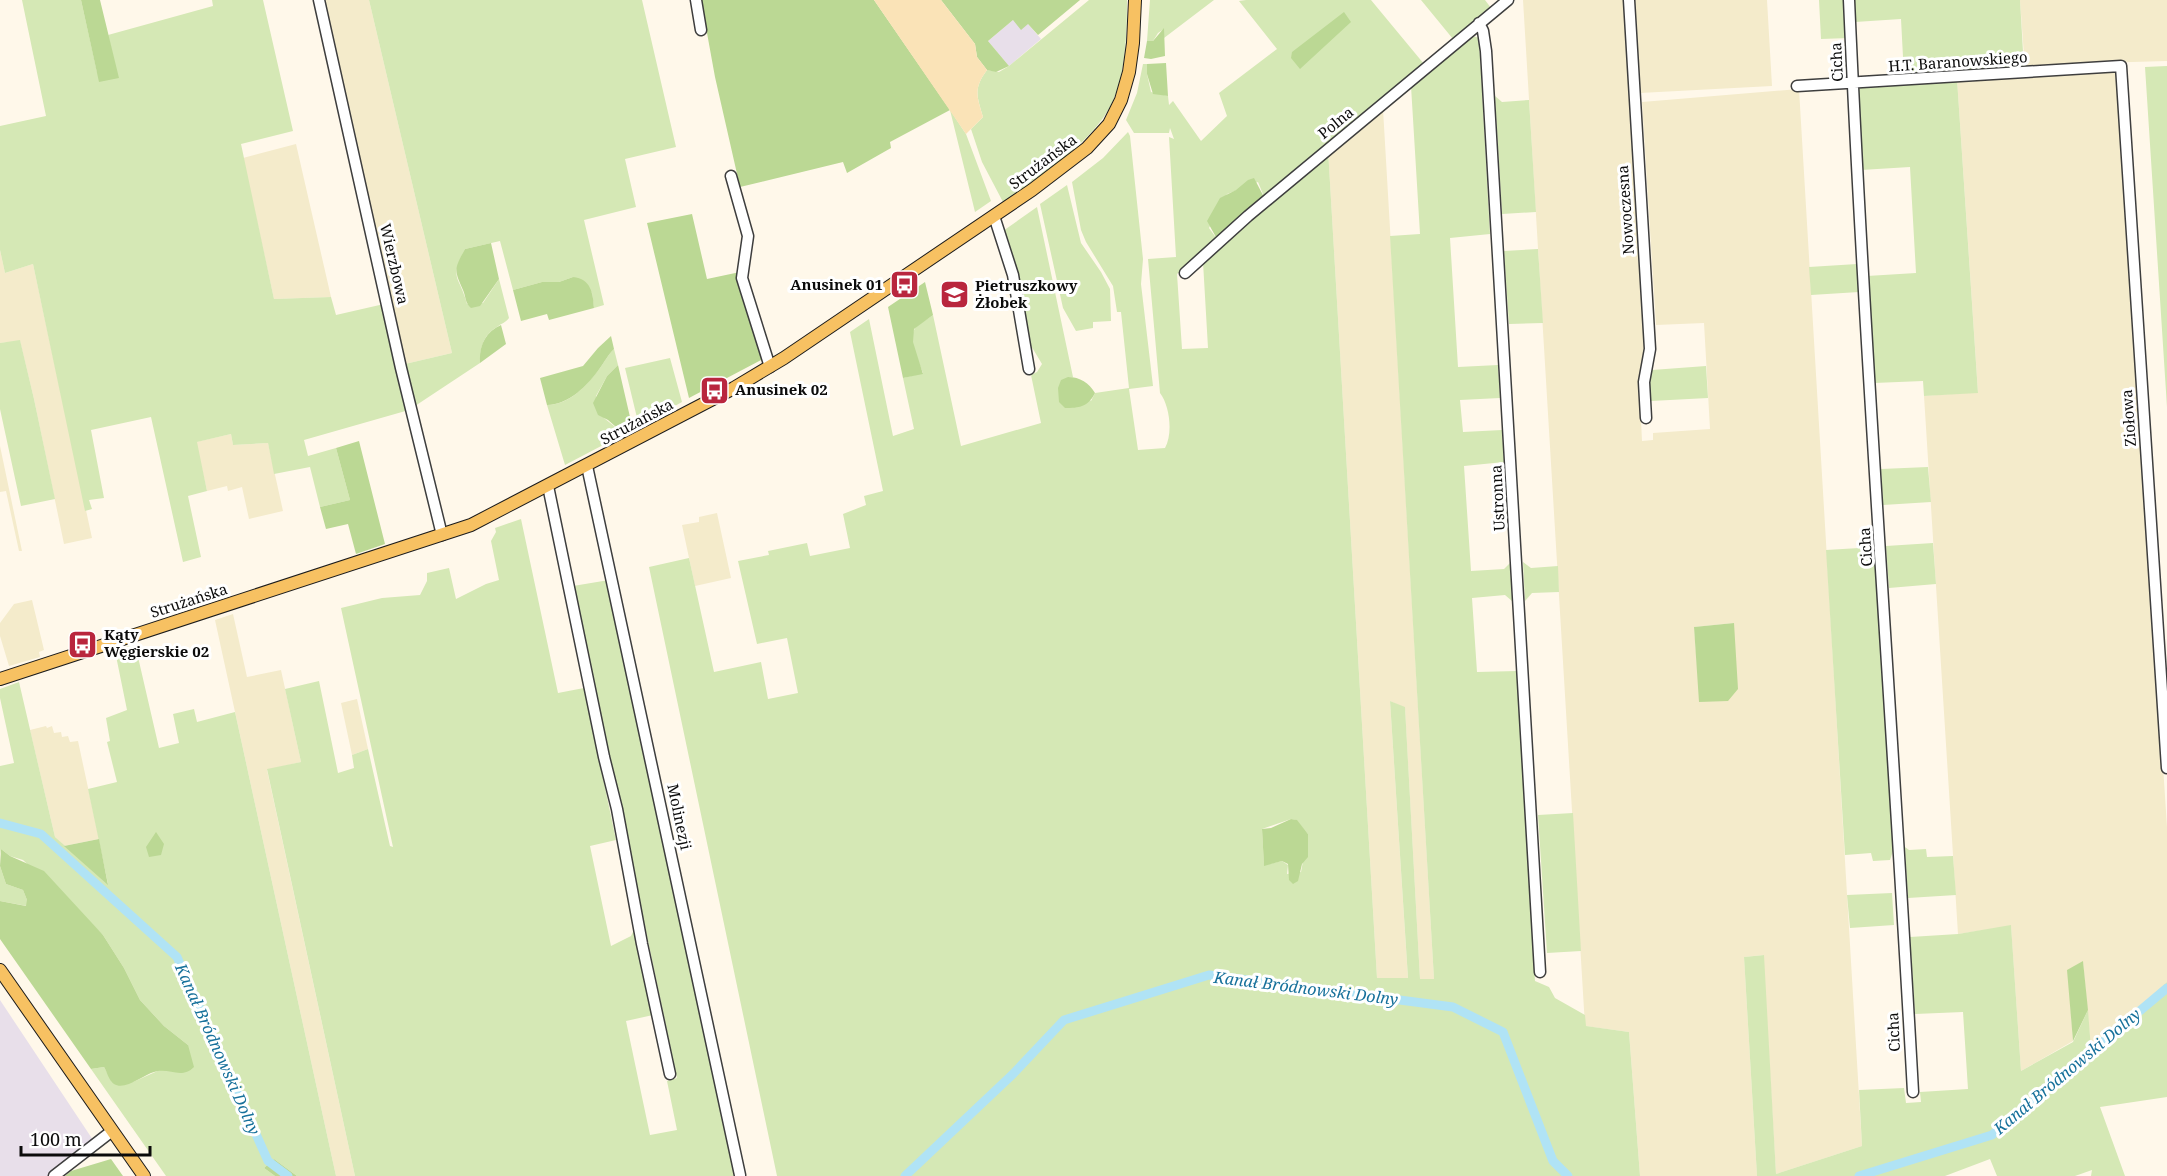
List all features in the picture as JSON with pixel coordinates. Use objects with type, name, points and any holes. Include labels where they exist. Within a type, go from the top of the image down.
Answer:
[{"type":"main road","name":"Strużańska","points":[[0,679],[471,525],[587,466],[770,367],[994,216],[1062,169],[1087,148],[1109,124],[1122,100],[1130,72],[1135,0]]},
{"type":"main road","points":[[0,970],[144,1176]]},
{"type":"street","name":"Wierzbowa","points":[[319,0],[401,368],[442,535]]},
{"type":"street","points":[[696,0],[701,30]]},
{"type":"street","name":"Polna","points":[[1185,273],[1257,209],[1508,0]]},
{"type":"street","name":"Nowoczesna","points":[[1629,0],[1650,350],[1644,382],[1646,418]]},
{"type":"street","name":"Cicha","points":[[1849,0],[1912,1092]]},
{"type":"street","name":"Ustronna","points":[[1479,23],[1483,31],[1486,51],[1540,972]]},
{"type":"street","name":"H.T. Baranowskiego","points":[[1797,86],[2121,66]]},
{"type":"street","name":"Ziołowa","points":[[2121,66],[2167,768]]},
{"type":"street","points":[[731,176],[748,236],[742,278],[770,367]]},
{"type":"street","points":[[994,216],[1013,275],[1029,369]]},
{"type":"street","name":"Molinezji","points":[[587,466],[740,1175]]},
{"type":"street","points":[[548,486],[604,757],[617,809],[642,944],[670,1074]]},
{"type":"street","points":[[54,1176],[112,1131]]},
{"type":"shaded area","points":[[322,0],[369,0],[452,353],[405,364]]},
{"type":"shaded area","points":[[1523,0],[1625,0],[1648,349],[1639,378],[1642,441],[1653,440],[1653,433],[1710,429],[1704,323],[1656,325],[1642,102],[1799,89],[1862,1146],[1776,1174],[1763,955],[1744,957],[1757,1176],[1640,1176],[1629,1032],[1585,1026]],"holes":[[[1734,623],[1700,702],[1694,627]]]},
{"type":"shaded area","points":[[1635,0],[1767,0],[1772,86],[1640,93]]},
{"type":"shaded area","points":[[2020,0],[2167,0],[2167,61],[2063,64],[2025,69]]},
{"type":"shaded area","points":[[1013,20],[1028,24],[1041,39],[1009,66],[988,41]]},
{"type":"shaded area","points":[[2102,70],[2118,73],[2167,827],[2167,982],[2091,1049],[2083,962],[2068,970],[2073,1041],[2021,1071],[2011,926],[1958,934],[1924,396],[1978,392],[1957,79]]},
{"type":"shaded area","points":[[1383,109],[1434,979],[1420,979],[1405,708],[1390,701],[1408,979],[1377,978],[1328,149]]},
{"type":"shaded area","points":[[296,144],[331,297],[274,299],[243,158]]},
{"type":"shaded area","points":[[0,250],[5,273],[33,264],[92,538],[64,544],[20,341],[0,343]]},
{"type":"shaded area","points":[[231,434],[233,445],[268,443],[283,511],[249,519],[242,487],[228,491],[227,486],[207,491],[196,442]]},
{"type":"shaded area","points":[[0,446],[22,551],[19,551],[6,491],[0,492]]},
{"type":"shaded area","points":[[717,513],[731,578],[695,586],[682,525],[699,522],[699,517]]},
{"type":"shaded area","points":[[32,600],[44,650],[39,652],[40,657],[9,666],[0,636],[0,623],[14,604]]},
{"type":"shaded area","points":[[233,614],[247,677],[281,670],[301,762],[267,770],[355,1176],[336,1176],[215,620]]},
{"type":"shaded area","points":[[357,699],[368,749],[352,755],[341,703]]},
{"type":"shaded area","points":[[46,726],[47,728],[52,726],[54,733],[61,732],[62,737],[68,736],[70,742],[78,741],[99,839],[64,846],[55,837],[30,730]]},
{"type":"shaded area","points":[[0,1000],[95,1143],[51,1176],[0,1176]]},
{"type":"green space","points":[[22,0],[81,0],[97,72],[118,78],[108,35],[213,6],[212,0],[263,0],[293,131],[241,144],[274,299],[331,297],[336,315],[384,304],[409,410],[304,440],[308,456],[336,448],[350,500],[320,507],[310,467],[274,474],[268,443],[233,445],[231,434],[197,442],[207,491],[188,496],[201,557],[183,562],[151,417],[91,430],[104,498],[89,500],[92,509],[85,511],[33,264],[5,273],[0,250],[0,126],[46,116]]},
{"type":"green space","points":[[81,0],[100,0],[119,78],[99,82]]},
{"type":"green space","points":[[369,0],[642,0],[676,147],[625,159],[636,207],[584,220],[604,305],[594,308],[592,293],[573,277],[559,282],[542,282],[513,290],[500,241],[465,249],[456,273],[467,304],[483,303],[499,279],[509,318],[485,338],[480,363],[415,406],[405,364],[452,353]]},
{"type":"green space","points":[[701,0],[874,0],[950,110],[890,142],[891,148],[847,173],[843,162],[740,187],[715,77]]},
{"type":"green space","points":[[941,0],[1080,0],[1038,35],[1028,24],[1021,30],[1013,20],[988,41],[1009,66],[996,72],[987,70],[977,57],[975,44]]},
{"type":"green space","points":[[1089,0],[1127,0],[1124,58],[1113,100],[1107,112],[1086,138],[1045,172],[1003,202],[982,162],[971,129],[983,117],[978,98],[980,82],[987,70],[999,72],[1009,66]]},
{"type":"green space","points":[[1150,0],[1214,0],[1164,38],[1164,29],[1153,41],[1147,41]]},
{"type":"green space","points":[[1371,0],[1424,64],[1265,199],[1258,182],[1227,194],[1209,228],[1217,239],[1177,274],[1182,349],[1208,348],[1203,262],[1328,149],[1377,978],[1408,978],[1390,701],[1405,707],[1420,979],[1434,979],[1390,236],[1420,234],[1411,86],[1473,36],[1479,38],[1490,234],[1450,238],[1458,367],[1498,365],[1500,398],[1460,400],[1463,432],[1502,430],[1504,462],[1464,466],[1471,571],[1504,569],[1510,563],[1512,601],[1505,595],[1472,598],[1477,672],[1517,671],[1535,981],[1549,987],[1555,998],[1585,1015],[1586,1026],[1629,1032],[1640,1176],[777,1176],[649,567],[689,558],[714,672],[761,662],[768,699],[798,693],[787,638],[757,644],[738,561],[769,555],[768,551],[807,543],[810,556],[850,548],[843,514],[866,505],[864,496],[883,491],[850,332],[869,319],[893,436],[914,429],[903,378],[923,373],[915,352],[912,335],[918,326],[933,315],[961,446],[1041,423],[1031,375],[1037,372],[1042,364],[1028,345],[1003,231],[1037,207],[1073,377],[1068,377],[1091,401],[1095,393],[1129,388],[1121,312],[1117,312],[1113,286],[1081,230],[1072,182],[1103,158],[1128,132],[1143,259],[1141,284],[1153,386],[1129,389],[1138,450],[1165,448],[1169,435],[1169,420],[1166,405],[1160,393],[1148,259],[1176,257],[1169,137],[1174,139],[1170,128],[1169,133],[1134,133],[1126,120],[1137,93],[1143,64],[1147,64],[1151,92],[1168,96],[1169,105],[1173,101],[1201,141],[1227,116],[1219,93],[1277,49],[1239,1]],"holes":[[[1291,819],[1296,820],[1308,834],[1301,872],[1287,874],[1288,865],[1282,861],[1264,865],[1262,829]]]},
{"type":"green space","points":[[1421,0],[1485,0],[1491,8],[1453,39]]},
{"type":"green space","points":[[1819,0],[1847,0],[1849,38],[1821,39]]},
{"type":"green space","points":[[1854,0],[2020,0],[2024,69],[1904,76],[1901,19],[1855,22]]},
{"type":"green space","points":[[1344,12],[1351,22],[1300,69],[1291,58],[1292,52]]},
{"type":"green space","points":[[1164,28],[1165,56],[1144,58],[1147,41],[1153,41]]},
{"type":"green space","points":[[1166,63],[1168,96],[1153,94],[1147,74],[1147,64]]},
{"type":"green space","points":[[2167,66],[2167,407],[2145,67]]},
{"type":"green space","points":[[1957,79],[1978,393],[1924,396],[1923,381],[1874,383],[1867,276],[1916,273],[1910,167],[1861,170],[1856,93],[1861,87]]},
{"type":"green space","points":[[1495,96],[1502,102],[1529,100],[1536,212],[1502,214]]},
{"type":"green space","points":[[950,110],[966,134],[991,201],[975,212]]},
{"type":"green space","points":[[1254,178],[1265,199],[1217,239],[1207,221],[1220,198]]},
{"type":"green space","points":[[1067,185],[1081,243],[1110,289],[1111,321],[1093,322],[1093,328],[1076,331],[1063,308],[1040,204]]},
{"type":"green space","points":[[692,214],[707,279],[740,272],[763,359],[689,398],[647,223]]},
{"type":"green space","points":[[491,243],[499,279],[480,306],[471,308],[458,278],[457,265],[465,249]]},
{"type":"green space","points":[[1538,249],[1543,323],[1509,324],[1504,251]]},
{"type":"green space","points":[[1857,264],[1859,292],[1811,295],[1809,267]]},
{"type":"green space","points":[[573,277],[584,281],[590,288],[594,308],[549,320],[547,314],[521,321],[513,290],[542,282],[559,282]]},
{"type":"green space","points":[[925,282],[933,315],[914,329],[913,342],[923,374],[903,378],[888,307]]},
{"type":"green space","points":[[501,325],[506,344],[480,363],[484,340]]},
{"type":"green space","points":[[611,336],[614,349],[590,381],[563,402],[547,405],[540,378],[583,366]]},
{"type":"green space","points":[[20,340],[55,499],[21,506],[0,409],[0,343]]},
{"type":"green space","points":[[614,349],[618,365],[607,376],[596,396],[604,418],[624,434],[565,465],[547,405],[563,402],[577,393]]},
{"type":"green space","points":[[670,358],[682,402],[639,426],[625,368]]},
{"type":"green space","points":[[618,365],[633,430],[624,434],[608,420],[598,415],[593,403],[607,376]]},
{"type":"green space","points":[[1706,366],[1708,398],[1651,401],[1649,378],[1652,370]]},
{"type":"green space","points":[[1068,377],[1080,379],[1093,389],[1095,393],[1086,404],[1065,408],[1059,402],[1058,388],[1061,380]]},
{"type":"green space","points":[[359,441],[385,544],[356,554],[348,524],[326,529],[320,507],[350,500],[336,448]]},
{"type":"green space","points":[[1928,467],[1931,502],[1883,505],[1881,469]]},
{"type":"green space","points":[[521,519],[558,693],[584,688],[616,840],[590,846],[611,946],[631,936],[635,928],[653,1015],[626,1021],[650,1135],[677,1130],[667,1081],[677,1078],[573,586],[609,580],[736,1176],[355,1176],[267,769],[301,762],[285,689],[319,681],[338,773],[354,768],[352,755],[368,749],[390,846],[393,847],[341,608],[382,598],[420,595],[427,581],[427,573],[449,568],[456,599],[499,580],[491,541],[496,532],[495,528]]},
{"type":"green space","points":[[1933,543],[1936,584],[1889,588],[1886,546]]},
{"type":"green space","points":[[1876,547],[1893,851],[1890,860],[1873,861],[1871,853],[1845,855],[1826,550]]},
{"type":"green space","points":[[1523,562],[1531,568],[1558,566],[1559,592],[1532,593],[1525,601]]},
{"type":"green space","points":[[1734,623],[1738,689],[1728,701],[1699,702],[1694,627]]},
{"type":"green space","points":[[135,644],[159,748],[179,743],[173,714],[194,709],[197,722],[235,712],[336,1176],[297,1176],[274,1159],[264,1168],[275,1176],[166,1176],[91,1069],[104,1067],[112,1082],[133,1082],[162,1069],[188,1045],[164,1026],[140,1000],[124,968],[103,935],[23,860],[10,856],[1,849],[0,854],[0,766],[14,763],[0,689],[19,682],[55,837],[108,884],[88,789],[117,782],[107,742],[110,741],[106,718],[127,710],[115,651]]},
{"type":"green space","points":[[1573,813],[1581,951],[1547,953],[1538,815]]},
{"type":"green space","points":[[1291,819],[1297,820],[1308,834],[1308,857],[1302,864],[1298,881],[1293,884],[1289,880],[1288,864],[1282,861],[1264,866],[1262,829],[1271,828]]},
{"type":"green space","points":[[156,832],[164,844],[161,855],[149,857],[146,847]]},
{"type":"green space","points":[[99,839],[108,885],[64,846]]},
{"type":"green space","points":[[1905,847],[1909,850],[1926,849],[1927,857],[1953,856],[1956,895],[1908,898]]},
{"type":"green space","points":[[1,849],[10,856],[44,871],[103,935],[124,968],[140,1000],[164,1026],[188,1045],[194,1067],[184,1073],[154,1072],[123,1086],[118,1086],[111,1081],[104,1067],[91,1069],[0,939],[0,901],[26,906],[27,900],[23,890],[6,884],[0,866]]},
{"type":"green space","points":[[0,866],[6,884],[23,890],[27,906],[0,901]]},
{"type":"green space","points":[[1892,893],[1894,925],[1850,928],[1847,895]]},
{"type":"green space","points":[[2011,925],[2021,1071],[2073,1042],[2088,1010],[2091,1049],[2167,982],[2167,1097],[2100,1107],[2125,1176],[2091,1176],[2092,1170],[2075,1176],[1997,1176],[1990,1159],[1945,1176],[1757,1176],[1744,957],[1764,955],[1776,1174],[1862,1146],[1859,1090],[1904,1088],[1906,1103],[1921,1102],[1920,1092],[1968,1089],[1963,1012],[1915,1014],[1910,937],[1958,934]]},
{"type":"green space","points":[[2083,961],[2088,1010],[2073,1041],[2067,970]]},
{"type":"green space","points":[[111,1159],[123,1176],[65,1176],[71,1171]]},
{"type":"green space","points":[[274,1159],[297,1176],[275,1176],[264,1168]]},
{"type":"sand","points":[[874,0],[941,0],[975,44],[977,57],[987,70],[978,88],[983,117],[966,134]]},
{"type":"waterway","name":"Kanał Bródnowski Dolny","points":[[0,823],[41,834],[177,957],[268,1161],[288,1176]]},
{"type":"waterway","name":"Kanał Bródnowski Dolny","points":[[905,1176],[1013,1074],[1064,1020],[1209,975],[1453,1007],[1503,1032],[1553,1161],[1568,1176]]},
{"type":"waterway","name":"Kanał Bródnowski Dolny","points":[[1859,1176],[1992,1135],[2167,988]]},
{"type":"place","name":"Anusinek 01","points":[[904,285]]},
{"type":"place","name":"Pietruszkowy Żłobek","points":[[954,295]]},
{"type":"place","name":"Anusinek 02","points":[[714,390]]},
{"type":"place","name":"Kąty Węgierskie 02","points":[[83,644]]}]
